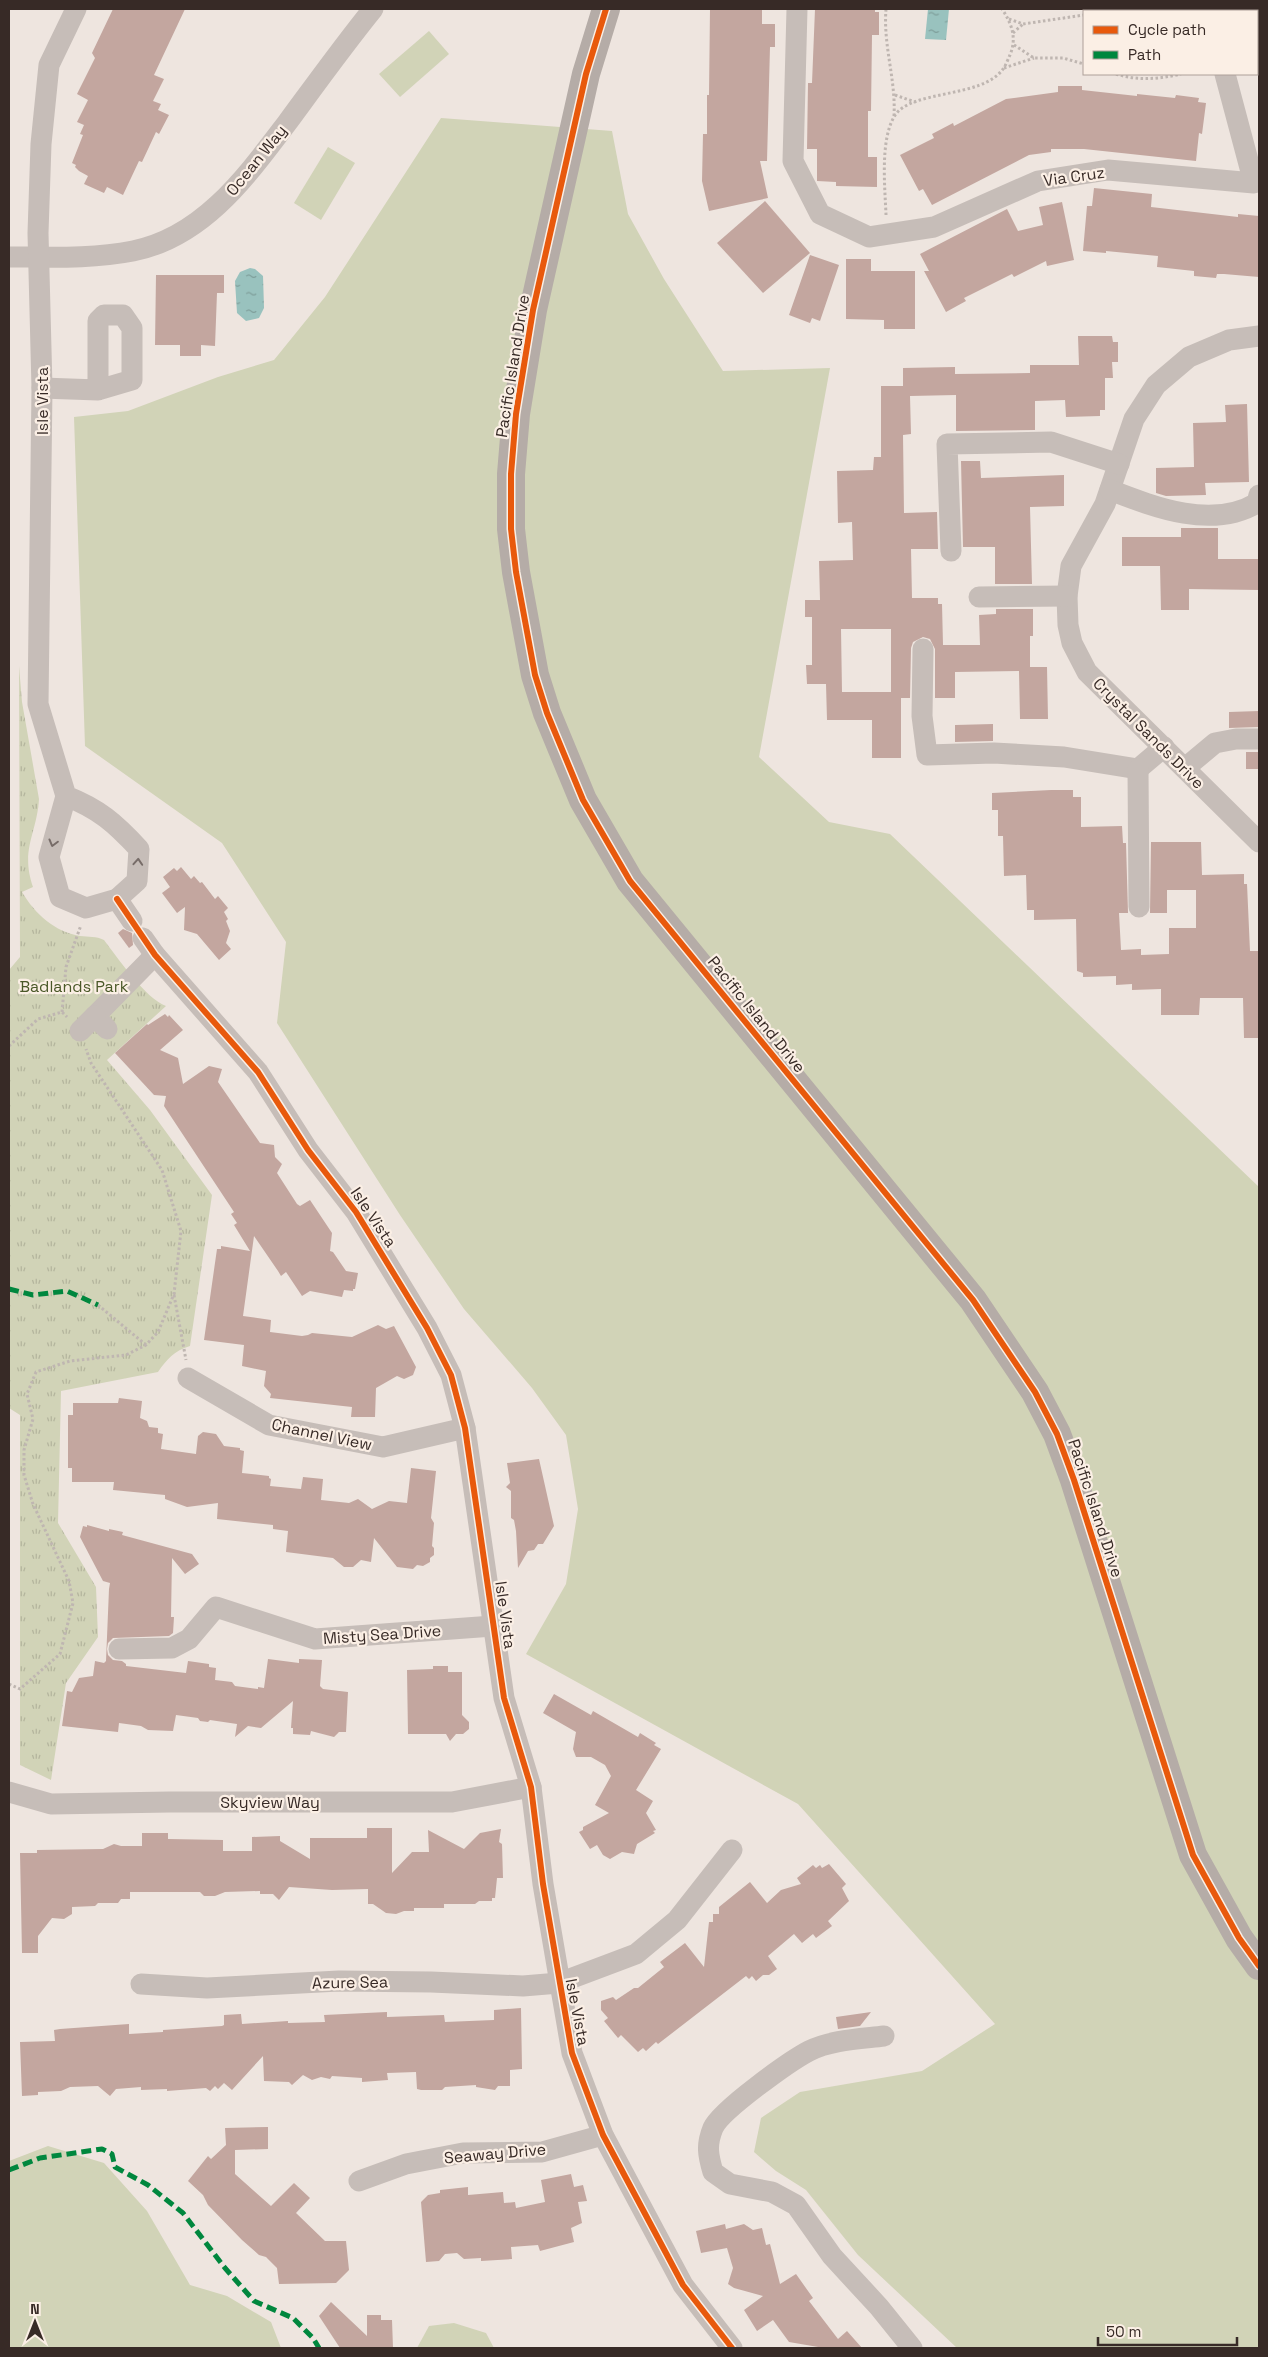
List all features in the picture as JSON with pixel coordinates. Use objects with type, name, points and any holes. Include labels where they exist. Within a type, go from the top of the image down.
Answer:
[{"type":"main road","name":"Pacific Island Drive","points":[[606,9],[586,74],[533,310],[516,414],[512,474],[512,528],[516,572],[535,675],[547,713],[583,800],[630,881],[973,1300],[1034,1392],[1057,1434],[1074,1480],[1193,1855],[1240,1938],[1259,1966]]},
{"type":"street","name":"Isle Vista","points":[[66,796],[38,704],[42,388],[39,258],[40,144],[49,65],[76,9]]},
{"type":"street","name":"Ocean Way","points":[[9,257],[67,258],[134,250],[172,238],[207,215],[243,182],[373,9]]},
{"type":"street","name":"Via Cruz","points":[[797,9],[793,161],[820,214],[869,237],[934,227],[1038,181],[1108,170],[1254,183],[1225,75]]},
{"type":"street","name":"Crystal Sands Drive","points":[[1259,336],[1229,340],[1189,357],[1156,385],[1134,419],[1105,504],[1071,566],[1067,596],[1068,625],[1072,643],[1088,672],[1259,842]]},
{"type":"street","points":[[42,388],[98,390]]},
{"type":"street","points":[[951,551],[948,444],[1051,442],[1119,464]]},
{"type":"street","points":[[1110,490],[1162,509],[1182,513],[1209,514],[1245,510],[1257,503],[1259,495]]},
{"type":"street","points":[[979,597],[1067,596]]},
{"type":"street","points":[[923,649],[922,716],[927,755],[994,753],[1064,757],[1138,769],[1164,747]]},
{"type":"street","points":[[1184,768],[1215,743],[1236,739],[1259,739]]},
{"type":"street","points":[[1138,769],[1138,907]]},
{"type":"street","points":[[66,796],[93,807],[117,824],[139,848],[137,881],[117,899],[86,908],[60,897],[49,858],[66,796]]},
{"type":"street","name":"Isle Vista","points":[[117,899],[143,938],[258,1072],[308,1150],[356,1212],[427,1328],[451,1375],[465,1428],[504,1698],[531,1787],[542,1884],[572,2053],[603,2135],[683,2285],[732,2348]]},
{"type":"street","points":[[80,1031],[101,1022],[143,938]]},
{"type":"street","name":"Channel View","points":[[188,1378],[268,1425],[383,1447],[465,1428]]},
{"type":"street","name":"Misty Sea Drive","points":[[119,1648],[172,1648],[189,1639],[216,1607],[315,1639],[493,1626]]},
{"type":"street","name":"Skyview Way","points":[[9,1792],[51,1804],[452,1802],[531,1787]]},
{"type":"street","name":"Azure Sea","points":[[141,1984],[207,1988],[339,1981],[523,1986],[559,1983],[636,1954],[677,1920],[732,1850]]},
{"type":"street","points":[[884,2036],[841,2041],[809,2051],[737,2102],[714,2126],[707,2149],[712,2172],[730,2184],[772,2192],[796,2205],[832,2256],[880,2307],[912,2348]]},
{"type":"street","name":"Seaway Drive","points":[[359,2181],[406,2164],[463,2153],[542,2152],[603,2135]]},
{"type":"path","points":[[886,9],[886,55],[895,95],[894,116],[888,137],[885,164],[888,234]]},
{"type":"path","points":[[1002,9],[1009,18],[1014,33],[1014,45],[1004,69]]},
{"type":"path","points":[[1120,10],[1139,9]]},
{"type":"path","points":[[1009,18],[1023,24],[1083,15]]},
{"type":"path","points":[[1014,33],[1023,24]]},
{"type":"path","points":[[1014,45],[1034,58]]},
{"type":"path","points":[[894,116],[905,106],[971,88],[1004,69],[1034,58],[1063,58],[1083,64]]},
{"type":"path","points":[[1119,75],[1128,78],[1160,78],[1176,75]]},
{"type":"path","points":[[895,95],[915,102]]},
{"type":"path","points":[[9,1684],[20,1689],[60,1654],[73,1603],[68,1581],[33,1504],[24,1475],[24,1450],[33,1419],[27,1394],[36,1372],[70,1361],[126,1355],[146,1345],[158,1332],[174,1294],[182,1231],[162,1170],[91,1063],[80,1031],[62,1012],[66,967],[82,925]]},
{"type":"path","points":[[9,1046],[38,1019],[62,1012]]},
{"type":"path","points":[[174,1294],[188,1378]]},
{"type":"path","points":[[98,1305],[146,1345]]},
{"type":"green space","points":[[429,31],[449,54],[400,97],[379,74]]},
{"type":"green space","points":[[441,118],[612,131],[628,214],[664,279],[723,371],[830,368],[759,757],[829,822],[890,834],[1259,1187],[1259,2348],[957,2348],[858,2255],[806,2190],[776,2171],[754,2152],[761,2118],[800,2092],[922,2071],[995,2024],[798,1804],[526,1654],[566,1584],[578,1509],[566,1435],[532,1388],[464,1309],[400,1215],[277,1023],[286,942],[222,843],[85,746],[74,417],[128,411],[218,377],[274,360],[325,297]]},
{"type":"green space","points":[[328,147],[355,163],[321,220],[294,203]]},
{"type":"green space","name":"Badlands Park","points":[[19,666],[22,702],[39,799],[28,862],[33,887],[22,892],[39,915],[62,931],[104,940],[141,987],[158,1002],[166,1006],[107,1060],[150,1110],[212,1195],[190,1346],[171,1356],[158,1372],[61,1391],[58,1523],[96,1587],[98,1637],[66,1683],[51,1780],[20,1765],[20,1415],[9,1408],[9,970],[20,957]]},
{"type":"green space","points":[[48,2146],[104,2163],[147,2211],[190,2285],[227,2296],[271,2322],[281,2348],[9,2348],[9,2161]]},
{"type":"green space","points":[[454,2323],[486,2333],[494,2348],[417,2348],[429,2326]]},
{"type":"water","points":[[928,9],[949,9],[946,40],[925,39]]},
{"type":"water","points":[[250,268],[255,269],[263,276],[264,308],[259,318],[246,321],[237,313],[235,281],[240,272]]},
{"type":"building","points":[[113,9],[185,9],[154,75],[164,79],[153,101],[161,104],[158,110],[169,115],[159,134],[156,132],[142,162],[139,161],[123,195],[107,187],[104,193],[84,184],[88,176],[79,171],[75,167],[76,165],[72,163],[83,135],[80,134],[84,125],[77,122],[88,100],[77,94],[95,58],[92,53]]},
{"type":"building","points":[[710,9],[762,9],[762,24],[775,24],[775,47],[770,47],[767,161],[760,161],[768,198],[709,211],[702,181],[703,134],[707,134],[707,95],[709,95]]},
{"type":"building","points":[[815,9],[875,9],[875,12],[879,12],[879,35],[872,35],[871,111],[868,111],[868,157],[877,157],[877,187],[836,186],[836,182],[817,181],[817,149],[807,149],[808,83],[812,83]]},
{"type":"building","points":[[1058,86],[1082,86],[1082,90],[1137,96],[1137,94],[1175,98],[1176,95],[1199,98],[1198,102],[1206,103],[1202,134],[1199,133],[1196,161],[1084,149],[1051,149],[1051,152],[1029,155],[932,205],[923,189],[919,191],[900,155],[934,138],[932,134],[953,123],[954,126],[1006,99],[1058,92]]},
{"type":"building","points":[[1094,188],[1152,194],[1151,207],[1238,217],[1238,214],[1259,216],[1259,277],[1224,274],[1217,274],[1216,278],[1194,276],[1194,271],[1157,267],[1158,256],[1106,251],[1106,253],[1083,251],[1087,206],[1092,206]]},
{"type":"building","points":[[765,201],[810,253],[763,293],[717,243]]},
{"type":"building","points":[[1062,202],[1074,260],[1047,266],[1046,261],[1014,277],[1012,274],[964,298],[966,301],[946,312],[924,271],[929,271],[920,254],[1007,209],[1018,231],[1043,225],[1039,207]]},
{"type":"building","points":[[810,255],[839,265],[820,321],[812,318],[810,323],[789,315]]},
{"type":"building","points":[[846,259],[871,259],[871,271],[915,271],[915,329],[884,329],[884,320],[846,319]]},
{"type":"building","points":[[156,275],[224,275],[224,293],[217,293],[215,346],[201,345],[201,356],[180,356],[180,345],[155,345]]},
{"type":"building","points":[[1078,336],[1112,336],[1113,342],[1118,342],[1118,362],[1112,362],[1113,378],[1105,378],[1105,410],[1100,410],[1100,416],[1066,417],[1065,400],[1035,401],[1035,430],[956,431],[956,395],[910,396],[911,434],[903,435],[904,513],[937,512],[938,549],[911,549],[912,598],[938,598],[938,604],[942,604],[943,645],[980,645],[979,615],[996,614],[996,609],[1033,609],[1033,636],[1030,636],[1030,667],[1047,667],[1048,719],[1020,719],[1019,671],[955,672],[955,698],[935,698],[935,649],[930,639],[923,637],[913,642],[911,648],[910,698],[901,698],[901,758],[872,758],[872,720],[827,720],[826,684],[807,684],[806,665],[812,665],[812,617],[805,617],[805,600],[820,600],[819,561],[853,560],[852,522],[838,523],[837,471],[873,470],[874,457],[881,457],[881,386],[903,386],[903,368],[955,367],[955,374],[1030,373],[1030,365],[1079,365]],"holes":[[[841,629],[891,629],[891,692],[842,692]]]},
{"type":"building","points":[[1247,404],[1249,482],[1205,483],[1206,495],[1166,496],[1156,493],[1156,468],[1194,467],[1193,423],[1226,422],[1225,405]]},
{"type":"building","points":[[961,461],[980,461],[981,478],[1064,475],[1064,506],[1030,507],[1032,584],[995,584],[995,547],[963,547]]},
{"type":"building","points":[[1181,528],[1218,528],[1218,559],[1259,559],[1259,590],[1189,589],[1189,610],[1161,610],[1160,566],[1122,566],[1122,537],[1181,537]]},
{"type":"building","points":[[1259,711],[1259,727],[1229,728],[1229,712]]},
{"type":"building","points":[[993,724],[993,741],[955,742],[955,725]]},
{"type":"building","points":[[1246,752],[1259,752],[1259,769],[1246,769]]},
{"type":"building","points":[[1073,790],[1073,797],[1081,797],[1081,827],[1122,826],[1123,843],[1126,843],[1128,913],[1119,913],[1121,950],[1141,949],[1141,955],[1169,954],[1169,928],[1196,928],[1196,890],[1167,890],[1167,913],[1150,913],[1151,842],[1201,842],[1202,875],[1244,874],[1244,884],[1247,884],[1250,951],[1259,951],[1259,1038],[1244,1038],[1243,998],[1200,998],[1199,1015],[1161,1015],[1161,989],[1132,990],[1132,984],[1116,985],[1116,976],[1083,977],[1083,973],[1077,971],[1076,919],[1034,920],[1034,910],[1027,910],[1026,875],[1004,876],[1003,836],[998,836],[998,810],[992,810],[992,793]]},
{"type":"building","points":[[181,867],[191,879],[194,876],[200,883],[202,882],[215,899],[218,896],[228,908],[224,912],[228,919],[226,921],[230,931],[226,943],[231,949],[219,960],[197,934],[184,930],[185,907],[177,913],[162,893],[170,887],[163,877],[174,868],[177,871]]},
{"type":"building","points":[[123,929],[132,933],[133,945],[129,948],[118,933]]},
{"type":"building","points":[[165,1014],[168,1017],[169,1015],[183,1030],[160,1050],[178,1058],[183,1084],[209,1066],[222,1069],[218,1082],[260,1143],[274,1145],[275,1157],[282,1164],[277,1173],[297,1204],[300,1206],[310,1200],[332,1233],[330,1251],[333,1252],[346,1271],[358,1273],[355,1289],[353,1291],[344,1290],[342,1297],[310,1291],[302,1296],[286,1272],[281,1276],[254,1236],[243,1316],[271,1320],[270,1332],[302,1336],[312,1333],[352,1337],[378,1325],[386,1329],[394,1326],[416,1367],[413,1375],[404,1379],[397,1376],[376,1388],[375,1417],[351,1417],[352,1407],[270,1398],[271,1394],[264,1386],[266,1371],[242,1366],[244,1345],[204,1340],[217,1249],[221,1249],[221,1246],[250,1251],[234,1225],[237,1223],[231,1214],[234,1212],[164,1106],[166,1096],[154,1095],[115,1053],[147,1024]]},
{"type":"building","points":[[119,1398],[142,1401],[140,1418],[147,1421],[149,1427],[158,1428],[158,1433],[163,1434],[161,1449],[196,1454],[198,1436],[203,1432],[216,1434],[224,1446],[240,1448],[240,1450],[244,1451],[242,1473],[269,1476],[271,1479],[270,1486],[301,1489],[303,1477],[323,1479],[321,1500],[349,1503],[358,1499],[372,1509],[389,1501],[407,1503],[411,1468],[436,1471],[431,1518],[434,1523],[432,1546],[434,1548],[434,1555],[430,1558],[430,1562],[423,1566],[417,1565],[413,1569],[397,1567],[374,1538],[371,1562],[361,1560],[353,1567],[344,1567],[333,1558],[286,1552],[288,1531],[273,1529],[273,1525],[217,1519],[218,1503],[187,1507],[165,1499],[165,1495],[113,1490],[114,1482],[72,1482],[72,1468],[68,1468],[68,1415],[73,1415],[73,1403],[118,1403]]},
{"type":"building","points":[[539,1459],[554,1526],[543,1544],[538,1544],[534,1550],[528,1551],[518,1568],[516,1531],[514,1520],[511,1518],[511,1491],[506,1487],[510,1483],[507,1463]]},
{"type":"building","points":[[87,1525],[109,1531],[109,1529],[123,1532],[122,1535],[192,1554],[199,1564],[185,1574],[172,1558],[171,1617],[174,1617],[173,1633],[169,1636],[113,1638],[108,1643],[107,1649],[108,1655],[113,1660],[122,1661],[126,1666],[186,1673],[188,1661],[209,1664],[209,1667],[216,1668],[215,1680],[232,1682],[235,1686],[258,1689],[258,1687],[264,1688],[268,1659],[299,1663],[299,1659],[322,1660],[320,1686],[323,1689],[348,1692],[346,1732],[339,1732],[334,1737],[311,1731],[310,1735],[293,1734],[293,1728],[291,1728],[293,1701],[261,1728],[248,1726],[235,1737],[237,1724],[210,1720],[208,1722],[200,1721],[198,1718],[176,1715],[173,1731],[148,1730],[141,1726],[119,1723],[118,1732],[62,1726],[67,1691],[72,1692],[79,1678],[93,1676],[95,1661],[104,1663],[106,1661],[110,1583],[103,1581],[80,1537],[83,1526],[87,1527]]},
{"type":"building","points":[[433,1666],[448,1666],[448,1672],[462,1672],[462,1715],[469,1722],[469,1729],[463,1734],[456,1734],[450,1741],[446,1734],[408,1734],[407,1670],[433,1669]]},
{"type":"building","points":[[554,1694],[591,1715],[593,1711],[638,1737],[640,1733],[656,1743],[654,1745],[661,1749],[636,1790],[653,1801],[646,1813],[656,1830],[653,1831],[655,1833],[637,1844],[634,1854],[622,1852],[610,1859],[603,1855],[597,1845],[590,1849],[579,1832],[583,1830],[583,1827],[609,1813],[595,1805],[611,1776],[605,1765],[591,1757],[576,1757],[573,1749],[576,1732],[543,1713]]},
{"type":"building","points":[[367,1828],[392,1828],[392,1873],[412,1852],[429,1852],[428,1830],[464,1849],[480,1833],[501,1829],[499,1842],[502,1844],[503,1878],[497,1878],[495,1898],[492,1898],[492,1901],[479,1901],[475,1904],[444,1904],[444,1908],[414,1908],[414,1911],[404,1911],[396,1914],[386,1913],[373,1904],[368,1904],[368,1889],[332,1890],[289,1887],[279,1900],[273,1894],[260,1894],[260,1891],[225,1892],[215,1896],[204,1896],[200,1892],[130,1892],[130,1899],[121,1899],[118,1903],[98,1903],[95,1906],[72,1907],[72,1914],[64,1919],[52,1918],[38,1936],[38,1953],[22,1953],[20,1853],[37,1853],[37,1850],[103,1849],[114,1844],[142,1846],[142,1833],[168,1833],[168,1839],[223,1840],[223,1851],[252,1851],[252,1837],[280,1836],[280,1841],[310,1859],[310,1838],[367,1838]]},
{"type":"building","points":[[829,1864],[846,1884],[842,1888],[849,1901],[828,1921],[832,1926],[816,1938],[813,1934],[802,1943],[794,1934],[768,1956],[777,1969],[769,1975],[763,1975],[756,1981],[752,1976],[749,1979],[746,1976],[658,2044],[656,2042],[646,2051],[643,2048],[638,2052],[621,2035],[618,2038],[604,2021],[608,2018],[601,2010],[601,2001],[613,1997],[616,2000],[634,1988],[638,1988],[664,1967],[660,1962],[685,1943],[704,1967],[709,1922],[713,1922],[713,1914],[719,1914],[719,1907],[750,1882],[767,1903],[781,1890],[801,1884],[797,1878],[813,1865],[816,1868],[820,1865],[822,1868]]},
{"type":"building","points":[[521,2008],[522,2069],[510,2070],[510,2086],[498,2086],[495,2090],[476,2087],[476,2085],[445,2087],[442,2090],[421,2090],[417,2089],[416,2072],[387,2073],[388,2080],[362,2082],[362,2078],[332,2076],[330,2079],[321,2077],[312,2080],[303,2075],[292,2085],[289,2082],[264,2081],[263,2056],[232,2090],[224,2083],[218,2089],[215,2086],[210,2091],[206,2088],[167,2091],[167,2089],[141,2090],[141,2087],[116,2089],[110,2096],[98,2086],[70,2087],[61,2091],[38,2092],[38,2095],[22,2096],[20,2042],[55,2041],[54,2030],[129,2024],[129,2034],[163,2032],[163,2030],[222,2026],[224,2025],[224,2015],[241,2014],[242,2024],[288,2021],[288,2023],[325,2022],[324,2015],[387,2012],[387,2017],[444,2015],[445,2022],[494,2020],[494,2010]]},
{"type":"building","points":[[871,2012],[860,2026],[838,2029],[836,2017]]},
{"type":"building","points":[[268,2127],[268,2149],[235,2150],[235,2174],[271,2206],[294,2183],[310,2198],[296,2213],[325,2241],[346,2241],[349,2270],[336,2283],[279,2284],[277,2268],[266,2257],[259,2255],[242,2240],[208,2205],[203,2195],[188,2181],[208,2156],[211,2159],[226,2145],[225,2128]]},
{"type":"building","points":[[571,2174],[574,2187],[583,2185],[587,2201],[578,2202],[582,2223],[571,2228],[574,2242],[540,2251],[538,2245],[511,2247],[512,2259],[481,2261],[481,2258],[464,2259],[457,2253],[445,2254],[439,2261],[426,2262],[421,2202],[428,2195],[440,2193],[440,2190],[468,2187],[468,2195],[503,2192],[504,2203],[515,2202],[516,2208],[545,2202],[541,2180]]},
{"type":"building","points":[[725,2224],[726,2229],[744,2224],[753,2230],[762,2228],[766,2245],[770,2244],[780,2284],[796,2274],[813,2298],[809,2301],[838,2339],[847,2331],[862,2348],[824,2348],[789,2342],[773,2320],[757,2331],[744,2310],[763,2296],[734,2288],[728,2284],[733,2268],[727,2248],[701,2253],[696,2231]]},
{"type":"building","points":[[331,2302],[367,2336],[367,2315],[381,2315],[381,2320],[392,2320],[393,2348],[340,2348],[319,2316]]},
{"type":"marked path","points":[[9,1289],[33,1295],[67,1291],[98,1305]]},
{"type":"marked path","points":[[9,2170],[40,2158],[102,2149],[112,2154],[115,2167],[148,2185],[183,2213],[225,2268],[254,2301],[293,2318],[313,2338],[319,2348]]},
{"type":"cycle path","points":[[606,9],[586,74],[533,310],[516,414],[511,474],[511,529],[516,572],[535,675],[547,713],[583,800],[630,881],[973,1300],[1035,1392],[1057,1434],[1074,1480],[1193,1855],[1239,1938],[1259,1966]]},
{"type":"cycle path","points":[[117,899],[155,955],[258,1072],[308,1150],[356,1212],[427,1328],[451,1375],[465,1428],[504,1698],[531,1787],[543,1884],[572,2053],[603,2135],[683,2285],[732,2348]]}]
